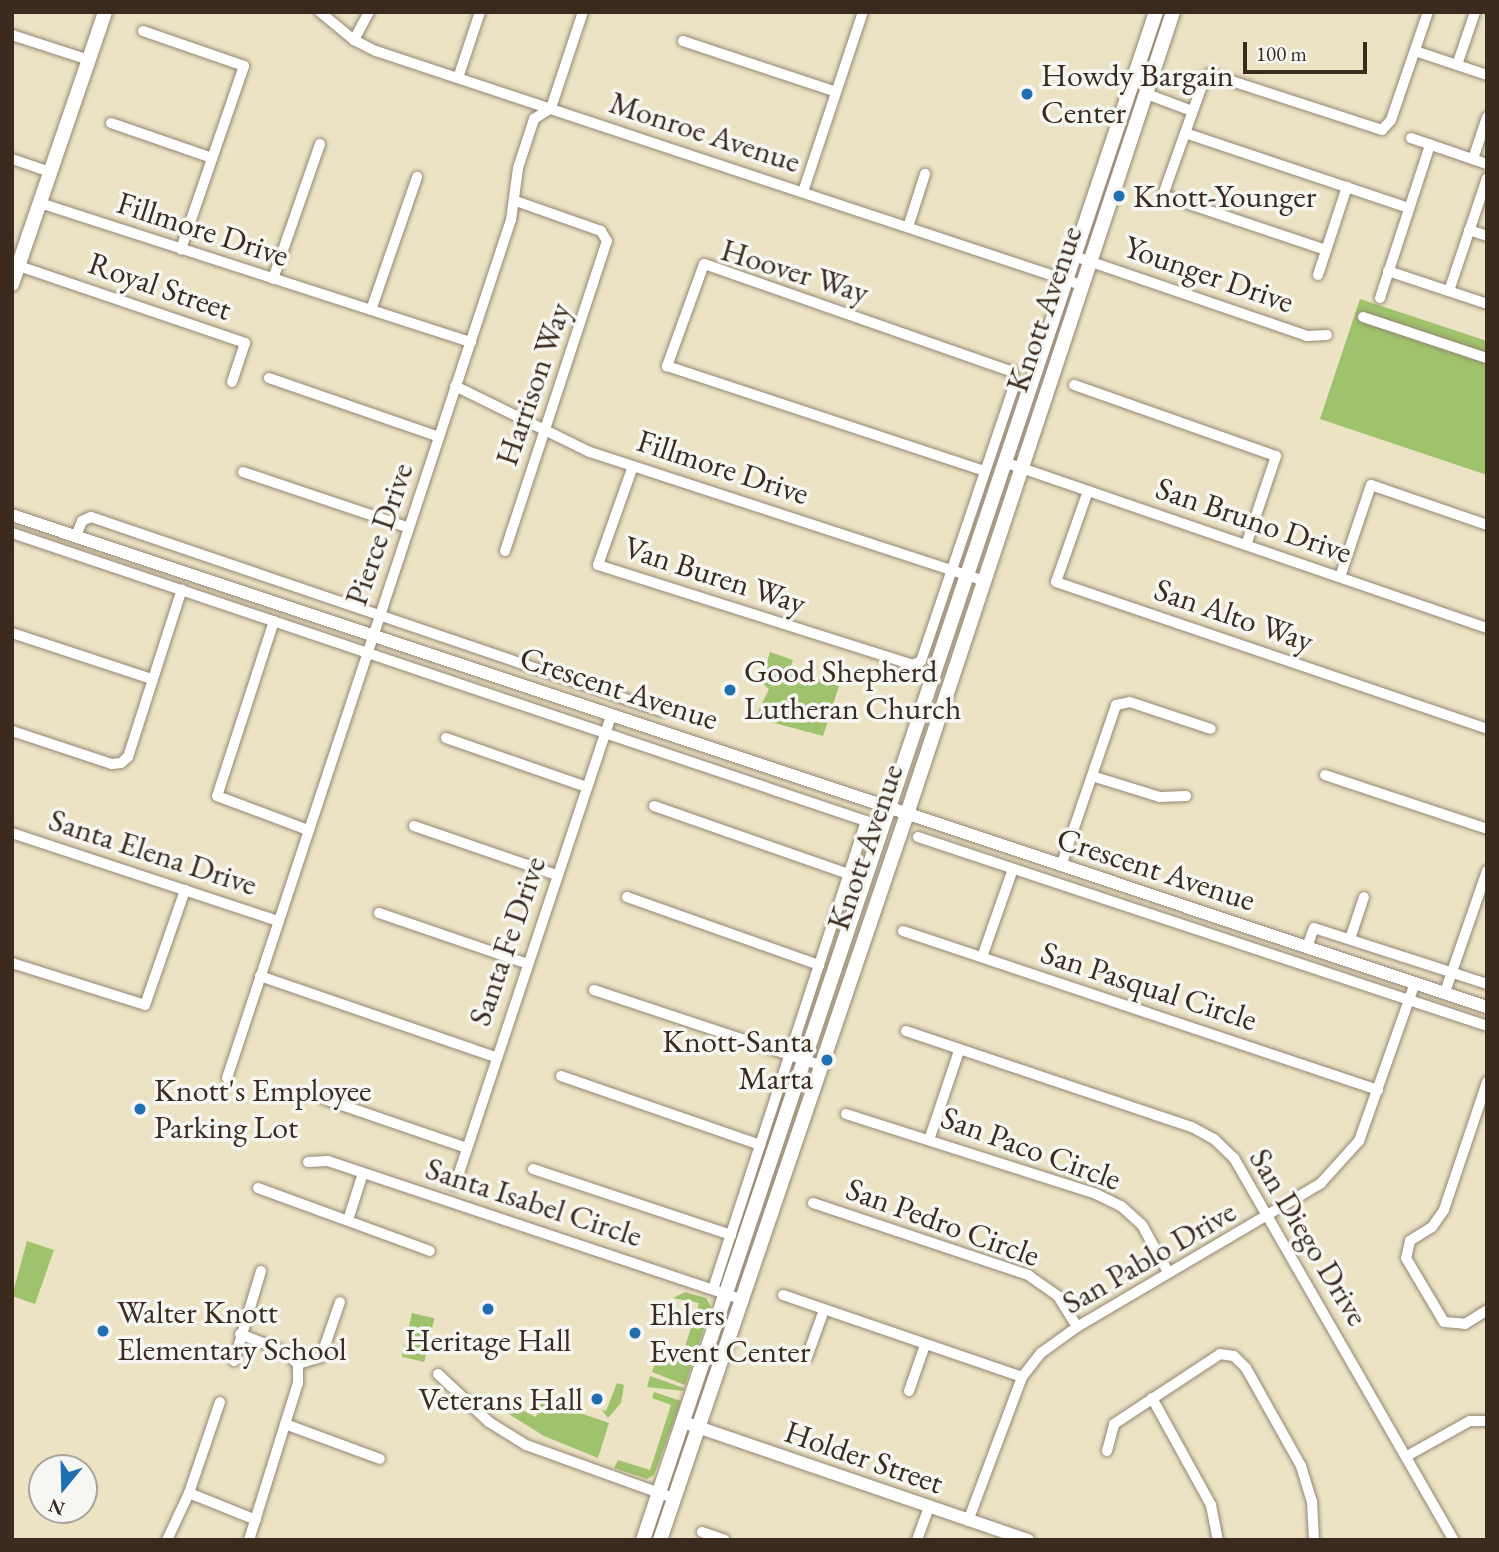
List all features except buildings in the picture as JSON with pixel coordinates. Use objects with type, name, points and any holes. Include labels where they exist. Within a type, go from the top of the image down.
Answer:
[{"type":"main road","points":[[12,284],[105,12]]},
{"type":"main road","name":"Knott Avenue","points":[[643,1540],[666,1495],[690,1424],[741,1299],[908,811],[1020,468],[1074,283],[1074,256],[1156,12]]},
{"type":"main road","name":"Knott Avenue","points":[[690,1424],[719,1292],[805,1059],[892,806],[937,667],[960,573],[1074,283],[1090,261],[1173,12]]},
{"type":"main road","points":[[1131,89],[1147,94]]},
{"type":"main road","points":[[937,667],[953,672]]},
{"type":"main road","name":"Knott Avenue","points":[[660,1540],[666,1495]]},
{"type":"street","name":"Monroe Avenue","points":[[320,12],[354,40],[458,78],[1074,283]]},
{"type":"street","points":[[354,40],[369,12]]},
{"type":"street","points":[[458,78],[480,12]]},
{"type":"street","name":"Pierce Drive","points":[[227,1078],[471,342],[516,201],[519,168],[534,119],[551,108],[583,12]]},
{"type":"street","points":[[803,192],[863,12]]},
{"type":"street","points":[[1326,250],[1163,195],[1207,75],[1382,130],[1391,120],[1428,12]]},
{"type":"street","points":[[1457,65],[1475,12]]},
{"type":"street","points":[[144,31],[244,66],[181,249]]},
{"type":"street","points":[[12,35],[89,60]]},
{"type":"street","points":[[683,41],[836,92]]},
{"type":"street","points":[[1415,51],[1487,75]]},
{"type":"street","points":[[1147,94],[1192,111]]},
{"type":"street","points":[[1473,159],[1487,117]]},
{"type":"street","points":[[111,123],[212,158]]},
{"type":"street","points":[[1185,133],[1409,208]]},
{"type":"street","points":[[1411,138],[1487,164]]},
{"type":"street","points":[[273,279],[320,144]]},
{"type":"street","points":[[1380,298],[1430,145]]},
{"type":"street","points":[[12,159],[50,172]]},
{"type":"street","points":[[908,228],[925,174]]},
{"type":"street","points":[[371,310],[417,177]]},
{"type":"street","points":[[1449,291],[1487,178]]},
{"type":"street","points":[[1318,275],[1347,187]]},
{"type":"street","name":"Harrison Way","points":[[505,551],[607,246],[606,232],[516,201]]},
{"type":"street","name":"Fillmore Drive","points":[[40,203],[471,342]]},
{"type":"street","points":[[1469,230],[1487,236]]},
{"type":"street","name":"Younger Drive","points":[[1074,256],[1307,336],[1327,335]]},
{"type":"street","name":"Hoover Way","points":[[704,264],[1007,368],[1015,378],[1013,389],[984,471],[667,366],[704,264]]},
{"type":"street","name":"Royal Street","points":[[19,266],[245,342],[232,382]]},
{"type":"street","points":[[1388,271],[1487,304]]},
{"type":"street","points":[[1363,317],[1487,358]]},
{"type":"street","points":[[269,378],[439,437]]},
{"type":"street","points":[[1074,385],[1276,456],[1245,545]]},
{"type":"street","name":"Fillmore Drive","points":[[455,386],[590,452],[982,580]]},
{"type":"street","name":"San Bruno Drive","points":[[1004,463],[1487,628]]},
{"type":"street","name":"Van Buren Way","points":[[633,466],[598,565],[917,664],[960,573]]},
{"type":"street","points":[[960,573],[984,471]]},
{"type":"street","points":[[243,472],[409,528]]},
{"type":"street","points":[[1340,578],[1371,485],[1487,525]]},
{"type":"street","name":"San Alto Way","points":[[1088,491],[1056,582],[1487,729]]},
{"type":"street","name":"Crescent Avenue","points":[[12,515],[908,811],[1061,866],[1487,1007]]},
{"type":"street","points":[[76,536],[82,521],[91,517],[378,617],[661,710]]},
{"type":"street","name":"Crescent Avenue","points":[[12,533],[866,821],[851,875]]},
{"type":"street","points":[[12,731],[103,762],[121,763],[128,757],[182,589]]},
{"type":"street","points":[[274,621],[217,796],[308,830]]},
{"type":"street","points":[[12,633],[152,679]]},
{"type":"street","points":[[1061,866],[1116,705],[1130,702],[1211,729]]},
{"type":"street","name":"Santa Fe Drive","points":[[455,1185],[525,963],[611,714]]},
{"type":"street","points":[[446,738],[587,787]]},
{"type":"street","points":[[1325,775],[1487,829]]},
{"type":"street","points":[[1092,776],[1160,797],[1186,796]]},
{"type":"street","points":[[654,806],[851,875],[819,964],[731,1235],[719,1292]]},
{"type":"street","points":[[414,826],[556,875]]},
{"type":"street","name":"Santa Elena Drive","points":[[12,833],[278,921]]},
{"type":"street","points":[[918,837],[1487,1026]]},
{"type":"street","points":[[982,957],[1013,869]]},
{"type":"street","points":[[1445,992],[1487,871]]},
{"type":"street","points":[[12,963],[145,1005],[186,890]]},
{"type":"street","points":[[627,897],[819,964]]},
{"type":"street","points":[[1350,939],[1364,897]]},
{"type":"street","points":[[379,913],[525,963]]},
{"type":"street","points":[[1307,947],[1314,928],[1487,984]]},
{"type":"street","name":"San Pasqual Circle","points":[[903,931],[1378,1090]]},
{"type":"street","points":[[260,976],[495,1057]]},
{"type":"street","name":"San Pablo Drive","points":[[968,1521],[1022,1377],[1041,1353],[1077,1327],[1168,1272],[1269,1217],[1321,1183],[1359,1141],[1415,983]]},
{"type":"street","points":[[594,990],[819,1065]]},
{"type":"street","name":"San Diego Drive","points":[[906,1031],[1214,1139],[1234,1158],[1454,1540]]},
{"type":"street","points":[[929,1140],[959,1051]]},
{"type":"street","points":[[561,1076],[760,1145]]},
{"type":"street","points":[[1487,1082],[1444,1210],[1432,1227],[1410,1241],[1406,1258],[1444,1322],[1465,1324],[1487,1310]]},
{"type":"street","points":[[324,1099],[467,1148]]},
{"type":"street","name":"San Paco Circle","points":[[846,1114],[1121,1206],[1142,1225],[1168,1272]]},
{"type":"street","name":"Santa Isabel Circle","points":[[308,1162],[328,1161],[741,1299]]},
{"type":"street","points":[[533,1169],[731,1235]]},
{"type":"street","points":[[348,1220],[363,1173]]},
{"type":"street","points":[[258,1188],[430,1251]]},
{"type":"street","name":"San Pedro Circle","points":[[813,1203],[1028,1275],[1058,1296],[1077,1327]]},
{"type":"street","points":[[234,1360],[261,1271]]},
{"type":"street","points":[[783,1295],[1022,1377]]},
{"type":"street","points":[[298,1364],[321,1357],[340,1303]]},
{"type":"street","points":[[807,1357],[824,1310]]},
{"type":"street","points":[[240,1334],[283,1351],[298,1364],[298,1384],[249,1540]]},
{"type":"street","points":[[909,1391],[925,1345]]},
{"type":"street","points":[[1107,1451],[1114,1424],[1220,1354],[1234,1356],[1246,1368],[1301,1466],[1312,1501],[1314,1540]]},
{"type":"street","points":[[438,1374],[489,1422],[526,1445],[666,1495]]},
{"type":"street","points":[[1152,1398],[1211,1505],[1218,1540]]},
{"type":"street","points":[[167,1540],[189,1493],[220,1402]]},
{"type":"street","points":[[1407,1456],[1470,1421],[1487,1421]]},
{"type":"street","points":[[285,1424],[380,1459]]},
{"type":"street","name":"Holder Street","points":[[690,1424],[1023,1539]]},
{"type":"street","points":[[189,1493],[256,1520]]},
{"type":"street","points":[[917,1540],[929,1507]]},
{"type":"street","points":[[702,1532],[725,1540]]},
{"type":"green space","points":[[1360,299],[1487,341],[1487,475],[1320,419]]},
{"type":"green space","points":[[770,652],[793,660],[790,669],[839,686],[823,736],[755,718],[769,689],[761,682]]},
{"type":"green space","points":[[27,1241],[54,1250],[35,1304],[12,1296]]},
{"type":"green space","points":[[685,1292],[706,1298],[711,1307],[685,1385],[652,1372],[660,1348],[682,1356],[699,1303],[673,1298]]},
{"type":"green space","points":[[412,1313],[434,1318],[424,1362],[402,1357]]},
{"type":"green space","points":[[650,1376],[684,1388],[684,1391],[647,1387]]},
{"type":"green space","points":[[617,1383],[624,1385],[621,1403],[608,1418],[602,1410],[606,1411]]},
{"type":"green space","points":[[654,1392],[681,1401],[654,1475],[647,1479],[614,1468],[618,1460],[650,1470],[671,1405],[652,1398]]},
{"type":"green space","points":[[542,1400],[609,1423],[598,1458],[544,1436],[507,1413],[514,1406],[536,1417]]},
{"type":"place","name":"Howdy Bargain Center","points":[[1027,94]]},
{"type":"place","name":"Knott-Younger","points":[[1119,196]]},
{"type":"place","name":"Good Shepherd Lutheran Church","points":[[730,690]]},
{"type":"place","name":"Knott-Santa Marta","points":[[827,1060]]},
{"type":"place","name":"Knott's Employee Parking Lot","points":[[140,1109]]},
{"type":"place","name":"Heritage Hall","points":[[488,1309]]},
{"type":"place","name":"Walter Knott Elementary School","points":[[103,1331]]},
{"type":"place","name":"Ehlers Event Center","points":[[635,1333]]},
{"type":"place","name":"Veterans Hall","points":[[597,1399]]}]
